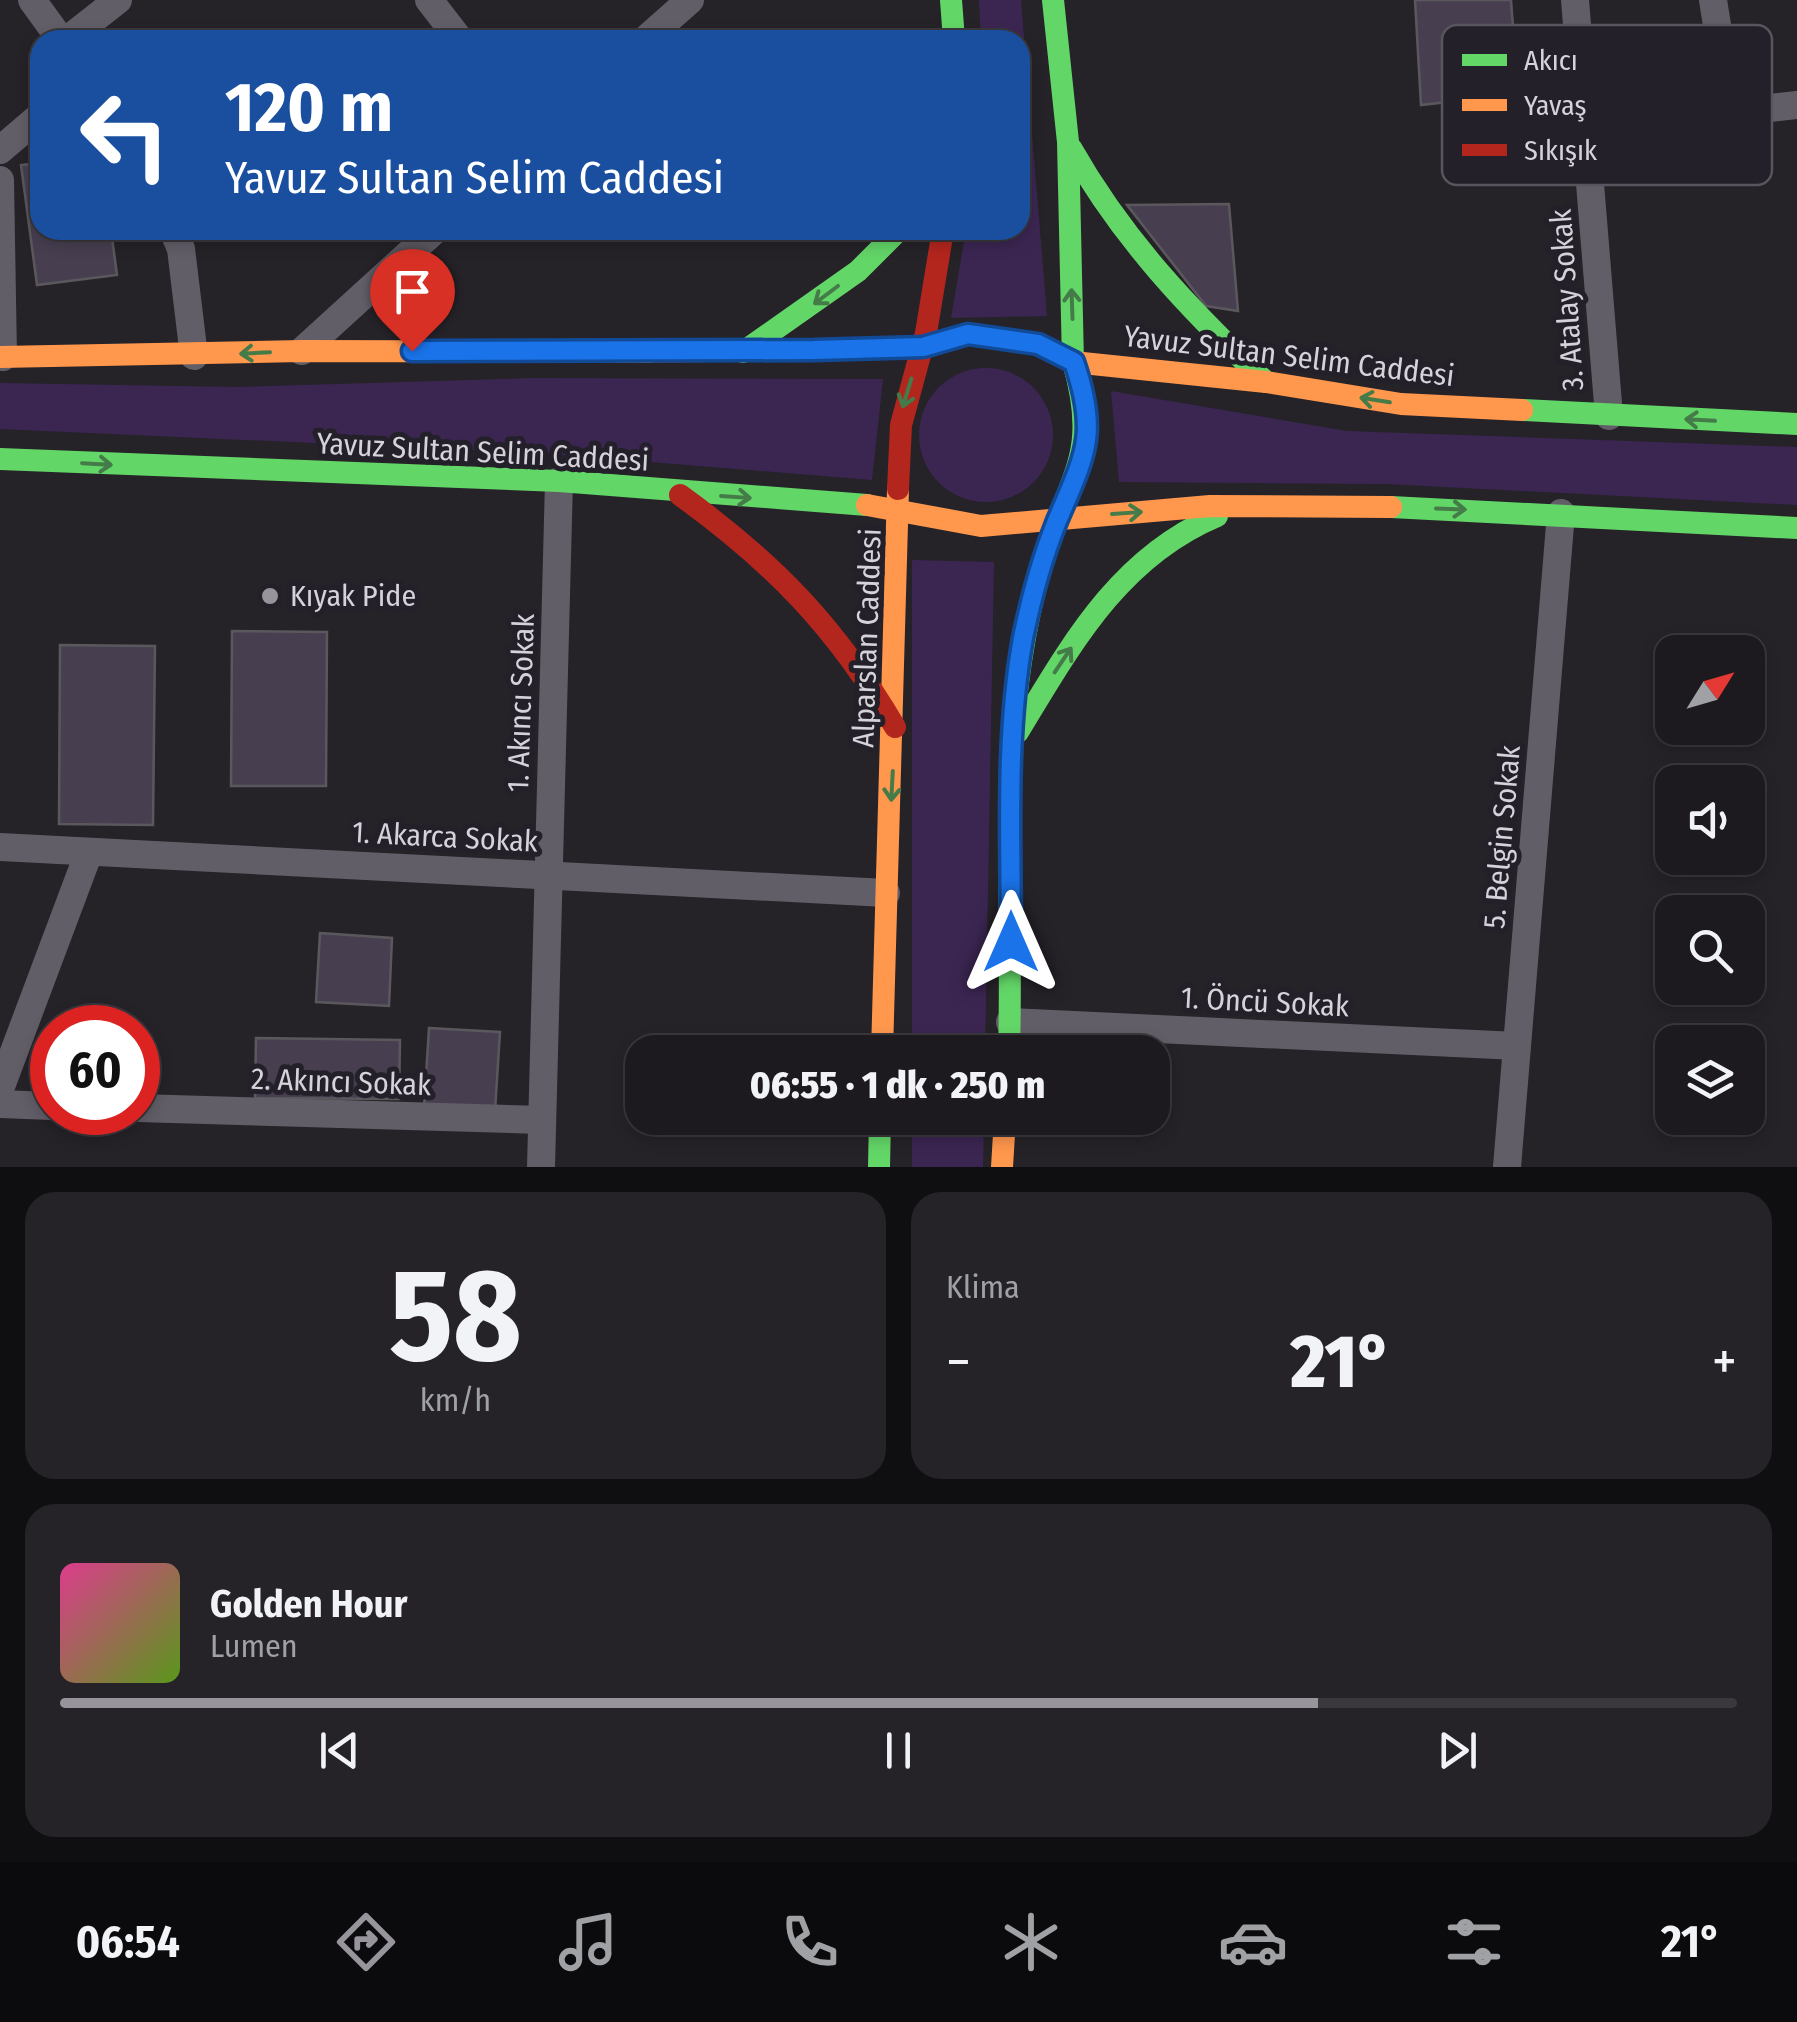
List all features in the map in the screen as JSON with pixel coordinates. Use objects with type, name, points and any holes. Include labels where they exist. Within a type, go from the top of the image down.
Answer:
[{"type":"main road","points":[[951,0],[953,30]]},
{"type":"main road","points":[[1010,1035],[1012,742],[1023,639],[1058,518],[1080,476],[1087,436],[1084,391],[1074,362],[1068,142],[1053,0]]},
{"type":"main road","points":[[1068,142],[1097,198],[1167,290],[1266,382]]},
{"type":"main road","points":[[742,352],[858,271],[888,240]]},
{"type":"main road","name":"Alparslan Caddesi","points":[[882,1035],[900,508],[894,461],[898,422],[923,347],[941,240]]},
{"type":"main road","name":"Yavuz Sultan Selim Caddesi","points":[[1,357],[194,356],[302,350],[742,352],[923,347],[968,334],[1038,344],[1074,362],[1266,382],[1401,404],[1797,424]]},
{"type":"main road","name":"Yavuz Sultan Selim Caddesi","points":[[0,459],[559,482],[900,508],[941,524],[983,529],[1058,518],[1254,505],[1561,513],[1797,528]]},
{"type":"main road","points":[[678,494],[784,574],[818,610],[856,658],[895,728]]},
{"type":"main road","points":[[1012,742],[1091,620],[1150,552],[1190,524],[1254,505]]},
{"type":"main road","points":[[879,1167],[880,1135]]},
{"type":"main road","points":[[1002,1167],[1004,1135]]},
{"type":"street","points":[[32,0],[56,30]]},
{"type":"street","points":[[78,30],[118,0]]},
{"type":"street","points":[[429,0],[452,30]]},
{"type":"street","name":"3. Atalay Sokak","points":[[1575,0],[1577,25]]},
{"type":"street","points":[[1713,0],[1717,25]]},
{"type":"street","points":[[653,30],[673,6]]},
{"type":"street","points":[[1772,108],[1797,105]]},
{"type":"street","points":[[0,150],[30,124]]},
{"type":"street","points":[[0,180],[1,357]]},
{"type":"street","name":"3. Atalay Sokak","points":[[1591,185],[1609,416]]},
{"type":"street","points":[[178,240],[194,356]]},
{"type":"street","points":[[302,350],[424,240]]},
{"type":"street","name":"1. Akıncı Sokak","points":[[540,1167],[559,482]]},
{"type":"street","name":"5. Belgin Sokak","points":[[1507,1167],[1561,513]]},
{"type":"street","name":"1. Akarca Sokak","points":[[0,847],[886,893]]},
{"type":"street","points":[[0,1089],[88,852]]},
{"type":"street","name":"1. Öncü Sokak","points":[[1010,1022],[1517,1046]]},
{"type":"street","points":[[0,1104],[30,1105]]},
{"type":"street","name":"2. Akıncı Sokak","points":[[160,1109],[542,1120]]},
{"type":"shaded area","points":[[979,0],[1021,0],[1023,30],[980,30]]},
{"type":"shaded area","points":[[1030,109],[1047,316],[951,318],[964,240],[1030,240]]},
{"type":"shaded area","points":[[986,368],[1012,373],[1033,388],[1048,409],[1053,435],[1048,461],[1033,482],[1012,497],[986,502],[960,497],[939,482],[924,461],[919,435],[924,409],[939,388],[960,373]]},
{"type":"shaded area","points":[[531,378],[883,379],[872,480],[538,453],[0,429],[0,383],[238,387]]},
{"type":"shaded area","points":[[1111,391],[1347,431],[1797,447],[1797,505],[1386,484],[1119,482]]},
{"type":"shaded area","points":[[912,560],[994,562],[985,1035],[912,1035]]},
{"type":"shaded area","points":[[912,1135],[984,1135],[983,1167],[912,1167]]},
{"type":"building","points":[[1415,0],[1511,0],[1513,25],[1442,25],[1442,103],[1421,105]]},
{"type":"building","points":[[30,164],[30,232],[21,165]]},
{"type":"building","points":[[1229,204],[1238,311],[1206,306],[1127,205]]},
{"type":"building","points":[[31,240],[112,240],[117,275],[37,285]]},
{"type":"building","points":[[232,631],[327,632],[326,786],[231,786]]},
{"type":"building","points":[[60,645],[155,646],[153,825],[59,824]]},
{"type":"building","points":[[320,933],[392,938],[389,1006],[316,1002]]},
{"type":"building","points":[[429,1028],[500,1032],[495,1111],[424,1107]]},
{"type":"building","points":[[256,1038],[400,1040],[399,1099],[255,1098]]},
{"type":"traffic: fast","points":[[951,0],[953,30]]},
{"type":"traffic: fast","points":[[1009,1035],[1010,800],[1019,675],[1046,552],[1073,480],[1083,440],[1080,393],[1073,362],[1068,142],[1053,0]]},
{"type":"traffic: fast","points":[[1071,148],[1113,213],[1160,272],[1266,382]]},
{"type":"traffic: fast","points":[[743,352],[858,271],[889,240]]},
{"type":"traffic: fast","points":[[1522,410],[1797,424]]},
{"type":"traffic: fast","points":[[0,459],[559,481],[867,505]]},
{"type":"traffic: fast","points":[[1391,507],[1797,528]]},
{"type":"traffic: fast","points":[[1018,732],[1078,636],[1125,579],[1182,533],[1217,516]]},
{"type":"traffic: fast","points":[[879,1167],[880,1135]]},
{"type":"traffic: slow","points":[[994,338],[1038,344],[1073,362],[1266,382],[1401,404],[1522,410]]},
{"type":"traffic: slow","points":[[0,357],[302,351],[655,352]]},
{"type":"traffic: slow","points":[[882,1035],[898,489]]},
{"type":"traffic: slow","points":[[867,505],[981,526],[1210,506],[1391,507]]},
{"type":"traffic: slow","points":[[1002,1167],[1004,1135]]},
{"type":"traffic: jam","points":[[898,489],[901,425],[926,333],[941,240]]},
{"type":"traffic: jam","points":[[655,352],[923,347],[968,334],[994,338]]},
{"type":"traffic: jam","points":[[680,495],[745,546],[801,599],[850,658],[895,727]]},
{"type":"place","name":"Kıyak Pide","points":[[270,596]]},
{"type":"route","points":[[412,351],[742,352],[923,347],[968,334],[1038,344],[1074,362],[1084,391],[1087,436],[1080,476],[1045,553],[1023,639],[1012,742],[1011,942]]}]
